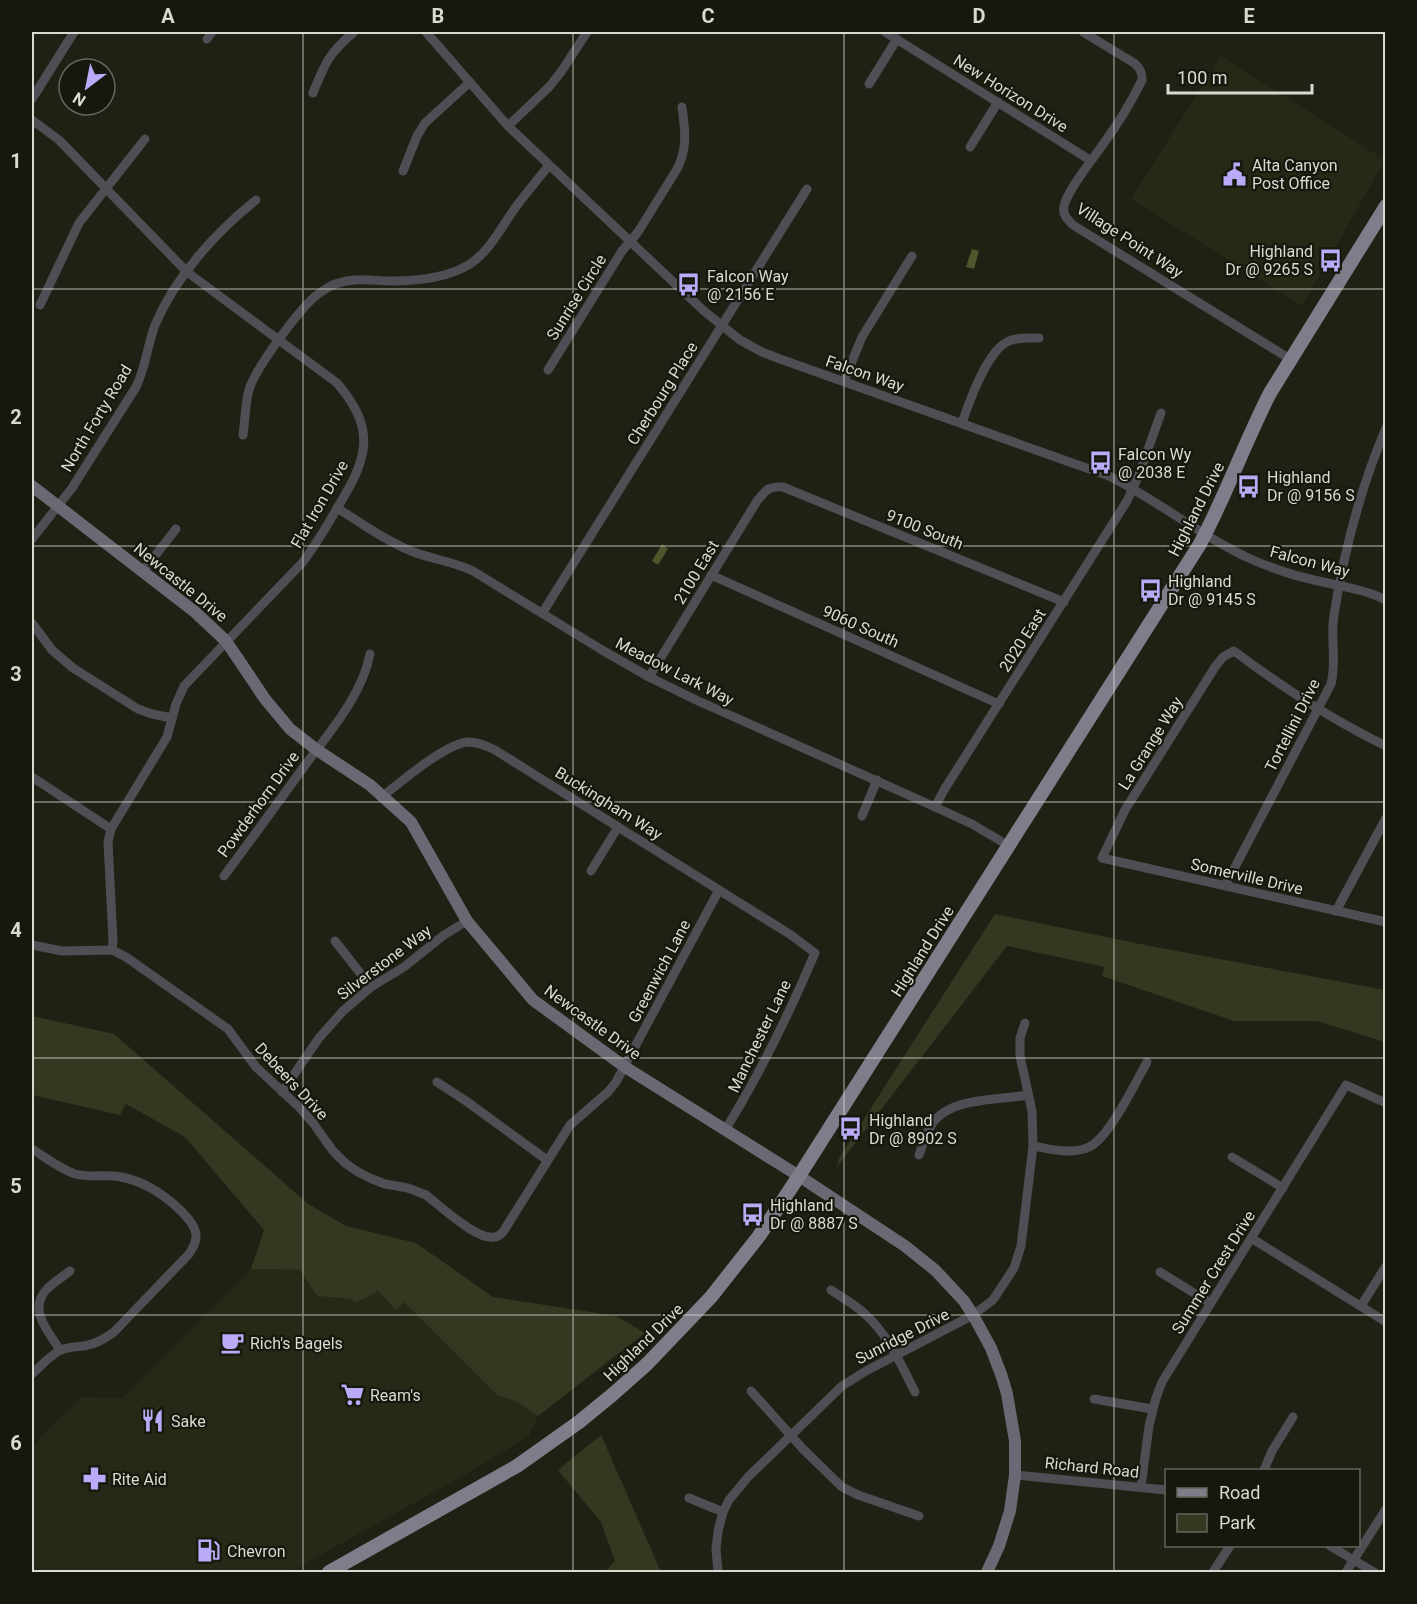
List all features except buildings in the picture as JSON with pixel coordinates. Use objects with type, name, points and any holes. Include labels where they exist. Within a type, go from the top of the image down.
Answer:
[{"type":"main road","name":"Highland Drive","points":[[329,1572],[517,1466],[579,1422],[647,1364],[711,1297],[753,1244],[799,1176],[1205,534],[1257,418],[1290,359],[1386,206]]},
{"type":"street","points":[[32,99],[74,32]]},
{"type":"street","points":[[313,93],[332,52],[354,32]]},
{"type":"street","name":"Falcon Way","points":[[426,32],[508,126],[722,326],[740,340],[762,352],[1096,471],[1134,489],[1224,546],[1277,570],[1355,589],[1386,600]]},
{"type":"street","points":[[508,126],[549,87],[587,32]]},
{"type":"street","name":"New Horizon Drive","points":[[885,32],[1090,160]]},
{"type":"street","name":"Village Point Way","points":[[1083,32],[1134,63],[1142,74],[1142,80],[1101,147],[1090,160],[1064,205],[1063,213],[1073,225],[1290,359]]},
{"type":"street","points":[[869,84],[897,39]]},
{"type":"street","points":[[403,171],[417,136],[425,123],[470,82]]},
{"type":"street","points":[[970,147],[998,102]]},
{"type":"street","name":"Sunrise Circle","points":[[548,370],[683,158],[686,132],[682,107]]},
{"type":"street","name":"Flat Iron Drive","points":[[32,120],[59,140],[187,272],[338,383],[352,403],[361,423],[364,439],[364,453],[358,472],[314,547],[303,562],[184,686],[167,737],[111,830],[108,843],[112,950]]},
{"type":"street","points":[[40,305],[79,223],[145,138]]},
{"type":"street","points":[[243,435],[249,392],[254,378],[280,340],[311,300],[321,291],[344,281],[356,279],[414,280],[452,272],[469,265],[483,254],[495,239],[517,204],[549,165]]},
{"type":"street","name":"Cherbourg Place","points":[[543,612],[807,189]]},
{"type":"street","name":"North Forty Road","points":[[32,539],[72,488],[136,387],[143,373],[155,327],[163,309],[187,272],[237,214],[256,200]]},
{"type":"street","points":[[844,381],[862,336],[912,256]]},
{"type":"street","points":[[962,423],[977,386],[997,350],[1005,342],[1015,339],[1039,338]]},
{"type":"street","name":"2020 East","points":[[935,807],[1134,489],[1161,413]]},
{"type":"street","name":"Tortellini Drive","points":[[1225,886],[1331,684],[1334,673],[1333,619],[1338,585],[1360,494],[1386,428]]},
{"type":"street","name":"Newcastle Drive","points":[[32,486],[195,612],[226,641],[290,729],[370,786],[411,822],[467,921],[533,1000],[625,1067],[874,1224],[935,1270],[964,1301],[991,1348],[1007,1394],[1015,1441],[1015,1475],[1010,1511],[999,1546],[987,1572]]},
{"type":"street","name":"2100 East","points":[[650,677],[757,501],[765,490],[773,486]]},
{"type":"street","name":"9100 South","points":[[773,486],[783,487],[1064,602]]},
{"type":"street","name":"Meadow Lark Way","points":[[337,508],[398,545],[473,570],[650,677],[696,700],[972,824],[1009,846]]},
{"type":"street","points":[[143,571],[176,529]]},
{"type":"street","name":"9060 South","points":[[711,575],[999,704]]},
{"type":"street","points":[[32,623],[52,650],[73,668],[138,709],[172,718]]},
{"type":"street","name":"La Grange Way","points":[[1102,858],[1125,810],[1224,657],[1234,651],[1319,709]]},
{"type":"street","name":"Powderhorn Drive","points":[[224,876],[327,736],[360,685],[370,654]]},
{"type":"street","points":[[1319,709],[1386,746]]},
{"type":"street","name":"Buckingham Way","points":[[383,796],[448,749],[467,742],[481,744],[495,750],[618,826],[791,935],[814,952]]},
{"type":"street","points":[[32,777],[111,830]]},
{"type":"street","points":[[862,816],[877,780]]},
{"type":"street","points":[[1336,911],[1386,818]]},
{"type":"street","points":[[591,871],[618,826]]},
{"type":"street","name":"Somerville Drive","points":[[1102,858],[1386,922]]},
{"type":"street","name":"Greenwich Lane","points":[[496,1237],[502,1232],[570,1125],[608,1092],[625,1067],[719,890]]},
{"type":"street","name":"Silverstone Way","points":[[282,1092],[329,1025],[351,1003],[371,987],[404,967],[444,935],[467,921]]},
{"type":"street","points":[[335,940],[371,987]]},
{"type":"street","points":[[32,945],[62,951],[112,950]]},
{"type":"street","name":"Debeers Drive","points":[[112,950],[138,965],[228,1029],[256,1067],[307,1116],[345,1163],[358,1172],[385,1184],[418,1190],[475,1233],[496,1237]]},
{"type":"street","name":"Manchester Lane","points":[[725,1130],[753,1085],[814,952]]},
{"type":"street","name":"Sunridge Drive","points":[[718,1572],[716,1549],[723,1512],[729,1500],[748,1477],[842,1386],[973,1315],[993,1300],[1008,1279],[1018,1258],[1023,1235],[1033,1146],[1032,1111],[1020,1056],[1020,1038],[1025,1023]]},
{"type":"street","points":[[1033,1146],[1069,1151],[1089,1148],[1112,1124],[1147,1062]]},
{"type":"street","points":[[437,1082],[547,1160]]},
{"type":"street","name":"Summer Crest Drive","points":[[1141,1487],[1152,1409],[1162,1383],[1346,1085],[1386,1103]]},
{"type":"street","points":[[919,1155],[933,1122],[951,1107],[1028,1095]]},
{"type":"street","points":[[32,1149],[73,1173],[84,1176],[121,1177],[150,1187],[188,1218],[194,1226],[196,1237],[189,1254],[114,1332],[93,1344],[60,1350],[32,1374]]},
{"type":"street","points":[[1232,1156],[1282,1188]]},
{"type":"street","points":[[1251,1238],[1386,1322]]},
{"type":"street","points":[[1361,1306],[1386,1266]]},
{"type":"street","points":[[60,1350],[42,1323],[38,1312],[41,1297],[70,1271]]},
{"type":"street","points":[[1160,1272],[1210,1303]]},
{"type":"street","points":[[831,1290],[866,1315],[878,1327],[897,1356],[915,1392]]},
{"type":"street","points":[[751,1391],[834,1480],[849,1491],[920,1516]]},
{"type":"street","points":[[1094,1399],[1152,1409]]},
{"type":"street","points":[[1264,1469],[1272,1451],[1293,1417]]},
{"type":"street","name":"Richard Road","points":[[1015,1475],[1165,1490]]},
{"type":"street","points":[[689,1498],[723,1512]]},
{"type":"street","points":[[1346,1572],[1386,1509]]},
{"type":"street","points":[[1213,1572],[1229,1547]]},
{"type":"street","points":[[1333,1547],[1374,1572]]},
{"type":"shaded area","points":[[1221,56],[1385,160],[1302,306],[1131,199]]},
{"type":"shaded area","points":[[972,249],[979,251],[974,269],[966,267]]},
{"type":"shaded area","points":[[662,544],[668,549],[658,565],[652,561]]},
{"type":"shaded area","points":[[251,1269],[300,1270],[317,1296],[351,1299],[378,1291],[396,1309],[404,1301],[497,1395],[517,1402],[538,1416],[529,1436],[465,1475],[290,1572],[32,1572],[32,1446],[82,1397],[122,1398]]},
{"type":"green space","points":[[995,914],[1385,990],[1385,1042],[1317,1021],[1234,1021],[1102,976],[1105,967],[1007,946],[836,1168],[839,1158]]},
{"type":"green space","points":[[32,1016],[114,1034],[307,1203],[346,1226],[416,1243],[493,1297],[616,1316],[645,1333],[538,1416],[517,1402],[497,1395],[404,1302],[396,1310],[378,1291],[357,1302],[351,1299],[317,1296],[300,1270],[251,1269],[264,1230],[185,1137],[126,1104],[120,1115],[32,1095]]},
{"type":"green space","points":[[601,1435],[661,1572],[605,1572],[615,1561],[601,1522],[558,1470]]},
{"type":"place","name":"Alta Canyon Post Office","points":[[1234,174]]},
{"type":"place","name":"Highland Dr @ 9265 S","points":[[1331,260]]},
{"type":"place","name":"Falcon Way @ 2156 E","points":[[689,285]]},
{"type":"place","name":"Falcon Wy @ 2038 E","points":[[1100,463]]},
{"type":"place","name":"Highland Dr @ 9156 S","points":[[1249,486]]},
{"type":"place","name":"Highland Dr @ 9145 S","points":[[1150,590]]},
{"type":"place","name":"Highland Dr @ 8902 S","points":[[851,1129]]},
{"type":"place","name":"Highland Dr @ 8887 S","points":[[752,1214]]},
{"type":"place","name":"Rich's Bagels","points":[[232,1343]]},
{"type":"place","name":"Ream's","points":[[352,1395]]},
{"type":"place","name":"Sake","points":[[153,1421]]},
{"type":"place","name":"Rite Aid","points":[[94,1479]]},
{"type":"place","name":"Chevron","points":[[209,1551]]}]
